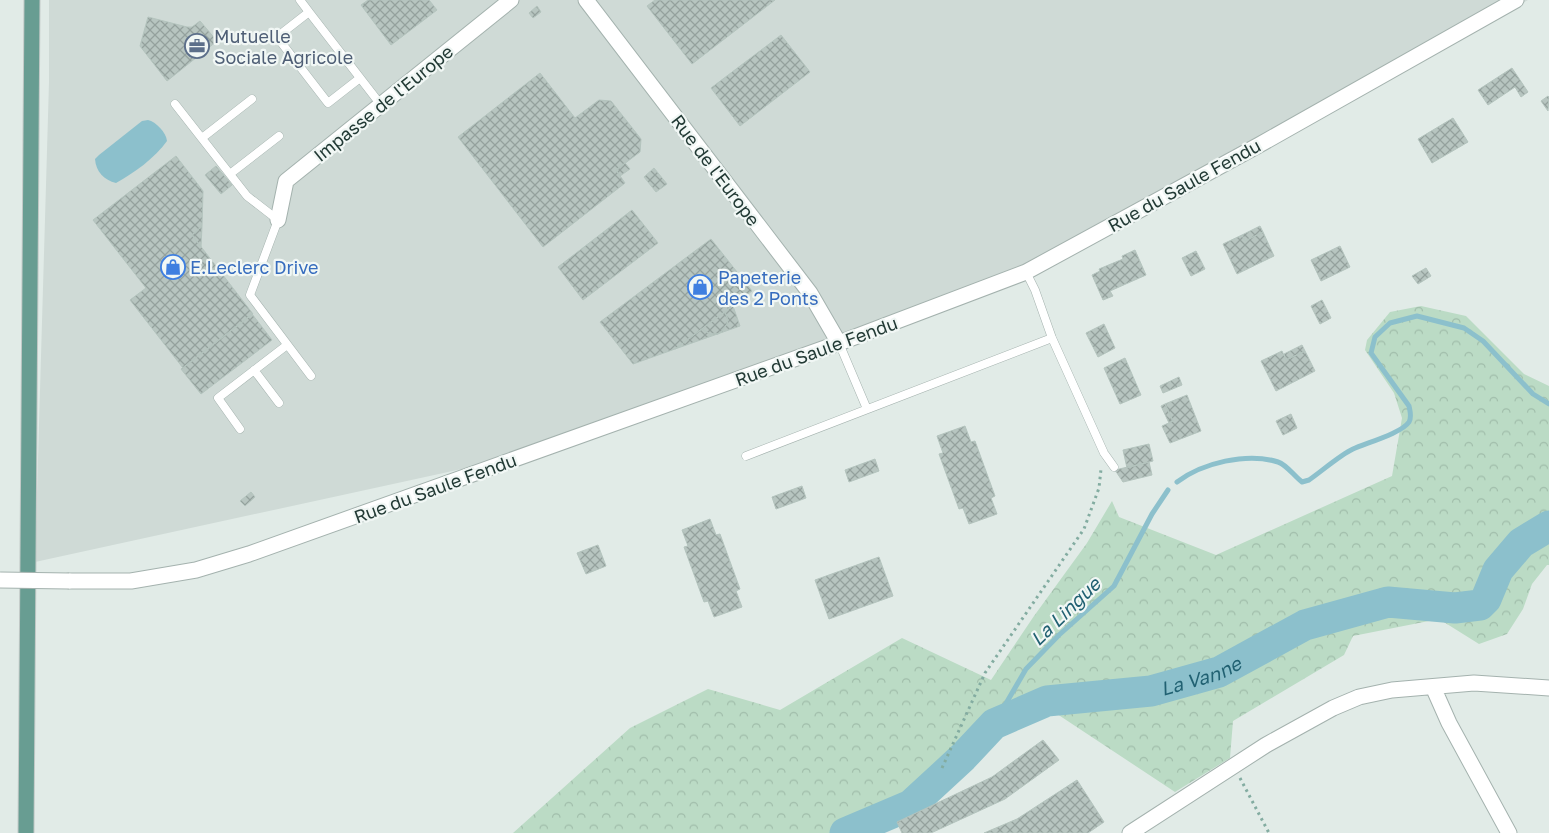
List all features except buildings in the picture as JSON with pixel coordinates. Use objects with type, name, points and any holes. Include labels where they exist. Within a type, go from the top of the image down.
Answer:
[{"type":"main road","points":[[26,833],[32,0]]},
{"type":"street","name":"Impasse de l'Europe","points":[[278,220],[286,181],[511,0]]},
{"type":"street","name":"Rue de l'Europe","points":[[586,0],[810,293],[839,343]]},
{"type":"street","name":"Rue du Saule Fendu","points":[[0,580],[131,582],[213,565],[329,526],[839,343],[1026,272],[1267,140],[1516,0]]},
{"type":"street","points":[[1130,833],[1266,745],[1333,708],[1359,697],[1392,690],[1474,683],[1549,688]]},
{"type":"street","points":[[1433,686],[1449,723],[1509,833]]},
{"type":"lane","points":[[300,0],[381,105]]},
{"type":"lane","points":[[309,12],[277,37],[288,52],[328,103],[360,78]]},
{"type":"lane","points":[[202,138],[252,99]]},
{"type":"lane","points":[[175,104],[247,196],[278,220],[250,295],[311,376]]},
{"type":"lane","points":[[230,174],[279,136]]},
{"type":"lane","points":[[1026,272],[1035,290],[1052,338],[1104,453],[1114,466]]},
{"type":"lane","points":[[746,456],[1052,338]]},
{"type":"lane","points":[[839,343],[867,410]]},
{"type":"lane","points":[[240,429],[218,398],[287,345]]},
{"type":"lane","points":[[254,370],[279,403]]},
{"type":"path","points":[[942,768],[985,673],[1084,529],[1099,488],[1104,453]]},
{"type":"path","points":[[1233,766],[1269,833]]},
{"type":"shaded area","points":[[49,0],[1528,0],[1159,209],[1018,281],[563,447],[35,562],[49,82]]},
{"type":"green space","points":[[1421,306],[1466,316],[1524,374],[1549,386],[1549,565],[1532,584],[1523,609],[1507,634],[1479,644],[1439,619],[1353,636],[1344,655],[1233,721],[1230,758],[1175,792],[1051,710],[1000,731],[913,811],[863,833],[513,833],[630,728],[708,689],[780,710],[902,638],[991,680],[1034,616],[1087,543],[1112,501],[1119,517],[1216,555],[1392,476],[1402,418],[1394,393],[1365,350],[1367,340],[1390,312]]},
{"type":"water","points":[[148,120],[160,128],[165,134],[167,141],[150,159],[123,179],[116,183],[104,178],[97,168],[95,159],[142,121]]},
{"type":"waterway","name":"La Lingue","points":[[1177,482],[1199,469],[1225,461],[1253,458],[1281,463],[1302,482],[1309,480],[1348,452],[1392,434],[1405,426],[1410,418],[1409,406],[1371,353],[1375,337],[1390,323],[1417,316],[1464,328],[1483,341],[1533,394],[1549,404]]},
{"type":"waterway","name":"La Lingue","points":[[994,724],[1026,669],[1059,635],[1114,586],[1152,514],[1168,490]]},
{"type":"waterway","name":"La Vanne","points":[[845,833],[911,805],[963,757],[994,724],[1047,701],[1151,691],[1219,672],[1305,625],[1388,602],[1455,608],[1480,605],[1486,599],[1498,570],[1521,543],[1549,526]]},
{"type":"place","name":"Mutuelle Sociale Agricole","points":[[197,46]]},
{"type":"place","name":"E.Leclerc Drive","points":[[173,267]]},
{"type":"place","name":"Papeterie des 2 Ponts","points":[[700,287]]}]
